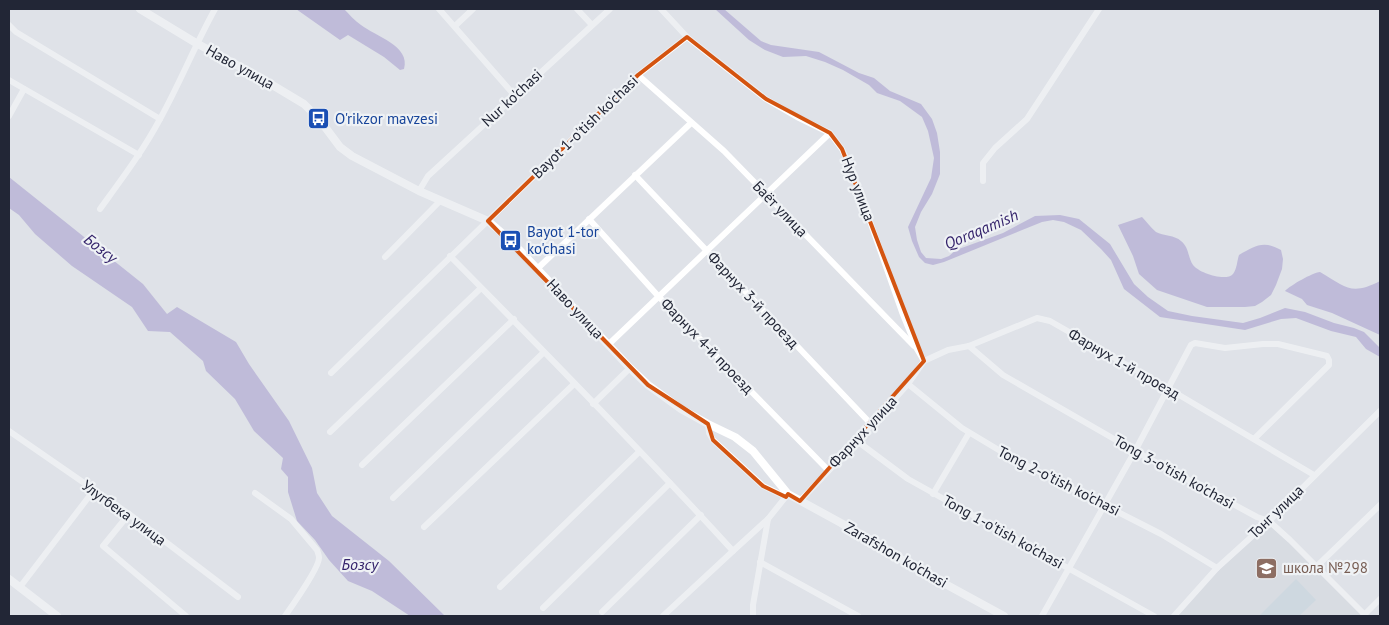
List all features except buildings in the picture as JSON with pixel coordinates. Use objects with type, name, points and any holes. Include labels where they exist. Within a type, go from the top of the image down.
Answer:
[{"type":"street","name":"Наво улица","points":[[140,9],[304,104],[319,119],[340,147],[352,156],[419,191],[488,221],[511,241],[648,385],[681,409],[735,437],[753,451],[787,496]]},
{"type":"street","points":[[100,209],[139,155],[160,118],[196,43],[215,9]]},
{"type":"street","points":[[439,9],[515,96]]},
{"type":"street","points":[[455,26],[474,9]]},
{"type":"street","points":[[577,9],[592,25]]},
{"type":"street","name":"Nur ko'chasi","points":[[419,191],[428,176],[610,9]]},
{"type":"street","name":"Нур улица","points":[[660,9],[687,37],[766,99],[830,133],[842,148],[852,170],[902,312],[924,361]]},
{"type":"street","points":[[983,181],[983,163],[995,148],[1027,119],[1099,9]]},
{"type":"street","points":[[9,25],[16,32],[160,118]]},
{"type":"street","name":"Bayot 1-o'tish ko'chasi","points":[[331,372],[638,75],[687,37]]},
{"type":"street","name":"Баёт улица","points":[[638,75],[724,151],[917,349]]},
{"type":"street","points":[[9,80],[139,155]]},
{"type":"street","points":[[9,116],[24,89]]},
{"type":"street","points":[[537,269],[691,123]]},
{"type":"street","points":[[608,345],[830,133]]},
{"type":"street","name":"Фарнух 3-й проезд","points":[[635,175],[871,424]]},
{"type":"street","points":[[385,257],[440,200]]},
{"type":"street","name":"Фарнух 4-й проезд","points":[[589,219],[659,297],[828,470]]},
{"type":"street","points":[[450,256],[514,319],[543,353],[701,515],[733,551]]},
{"type":"street","points":[[330,432],[481,288]]},
{"type":"street","name":"Фарнух 1-й проезд","points":[[924,361],[948,350],[970,346],[1037,318],[1050,321],[1314,475]]},
{"type":"street","points":[[362,465],[514,319]]},
{"type":"street","points":[[1042,616],[1169,389],[1188,349],[1195,343],[1225,348],[1278,344],[1327,356],[1329,365],[1254,439]]},
{"type":"street","name":"Tong 3-o'tish ko'chasi","points":[[970,346],[1003,375],[1135,451],[1269,521],[1364,616]]},
{"type":"street","points":[[393,498],[543,353]]},
{"type":"street","name":"Фарнух улица","points":[[800,501],[908,384],[924,361]]},
{"type":"street","points":[[593,404],[630,368]]},
{"type":"street","points":[[424,527],[574,384]]},
{"type":"street","name":"Tong 2-o'tish ko'chasi","points":[[908,384],[969,433],[1012,458],[1161,534],[1217,568]]},
{"type":"street","name":"Тонг улица","points":[[1174,616],[1217,568],[1269,521],[1380,411]]},
{"type":"street","points":[[663,616],[768,519],[787,496],[763,486],[713,440],[708,424]]},
{"type":"street","name":"Улугбека улица","points":[[9,431],[129,514],[238,597]]},
{"type":"street","points":[[933,494],[969,433]]},
{"type":"street","name":"Tong 1-o'tish ko'chasi","points":[[857,441],[908,479],[933,494],[1154,616]]},
{"type":"street","points":[[500,587],[639,452]]},
{"type":"street","points":[[543,608],[670,483]]},
{"type":"street","points":[[20,587],[94,490]]},
{"type":"street","points":[[255,493],[291,519],[320,556],[306,585],[285,616]]},
{"type":"street","name":"Zarafshon ko'chasi","points":[[787,496],[841,523],[914,568],[1004,616]]},
{"type":"street","points":[[1316,567],[1380,505]]},
{"type":"street","points":[[129,514],[103,546],[186,616]]},
{"type":"street","points":[[602,612],[701,515]]},
{"type":"street","points":[[753,616],[753,605],[768,519]]},
{"type":"street","points":[[760,562],[858,616]]},
{"type":"street","points":[[9,579],[57,616]]},
{"type":"street","points":[[1364,616],[1380,599]]},
{"type":"highlighted area","points":[[687,37],[766,99],[830,133],[842,149],[924,361],[800,501],[788,494],[786,497],[763,486],[713,440],[708,424],[648,385],[488,221],[638,75]]},
{"type":"shaded area","name":"школа №298","points":[[1269,521],[1363,616],[1174,616],[1217,568]]},
{"type":"shaded area","points":[[1296,579],[1316,600],[1299,616],[1259,616]]},
{"type":"water","points":[[296,9],[344,9],[367,29],[397,48],[405,61],[404,69],[400,70],[384,57],[348,35],[340,40]]},
{"type":"water","points":[[715,9],[724,9],[761,41],[771,45],[819,52],[859,73],[874,78],[890,91],[921,104],[932,119],[937,133],[940,152],[940,174],[915,227],[921,252],[926,258],[941,259],[949,256],[956,250],[1003,233],[1035,216],[1060,215],[1079,219],[1110,244],[1134,284],[1168,311],[1243,323],[1285,308],[1305,312],[1364,332],[1380,348],[1380,357],[1366,349],[1356,337],[1331,331],[1296,318],[1281,319],[1245,330],[1160,317],[1124,289],[1111,260],[1101,249],[1081,230],[1064,222],[1053,220],[1042,222],[944,262],[933,265],[925,263],[919,257],[908,227],[931,178],[934,158],[928,131],[922,117],[900,101],[877,93],[869,85],[825,62],[806,56],[783,57],[765,50],[749,40]]},
{"type":"water","name":"Бозсу","points":[[9,177],[143,284],[167,314],[177,307],[236,342],[289,421],[312,468],[317,493],[332,516],[389,561],[445,616],[410,616],[372,591],[348,581],[297,521],[288,492],[288,477],[281,469],[283,458],[254,431],[235,399],[206,371],[203,361],[170,332],[148,331],[132,307],[72,266],[35,234],[19,215],[9,208]]},
{"type":"water","points":[[1142,217],[1156,232],[1181,241],[1186,246],[1193,265],[1213,276],[1225,277],[1233,274],[1239,255],[1259,245],[1269,245],[1281,250],[1283,259],[1282,269],[1271,295],[1255,306],[1207,307],[1157,290],[1139,274],[1133,256],[1118,225]]},
{"type":"water","points":[[1320,272],[1349,288],[1355,289],[1370,286],[1380,281],[1380,335],[1332,313],[1307,305],[1302,299],[1285,291],[1302,280]]},
{"type":"place","name":"O'rikzor mavzesi","points":[[319,119]]},
{"type":"place","name":"Bayot 1-tor ko'chasi","points":[[511,241]]},
{"type":"place","name":"школа №298","points":[[1267,568]]},
{"type":"water label","name":"Qoraqamish","points":[[981,229]]}]
